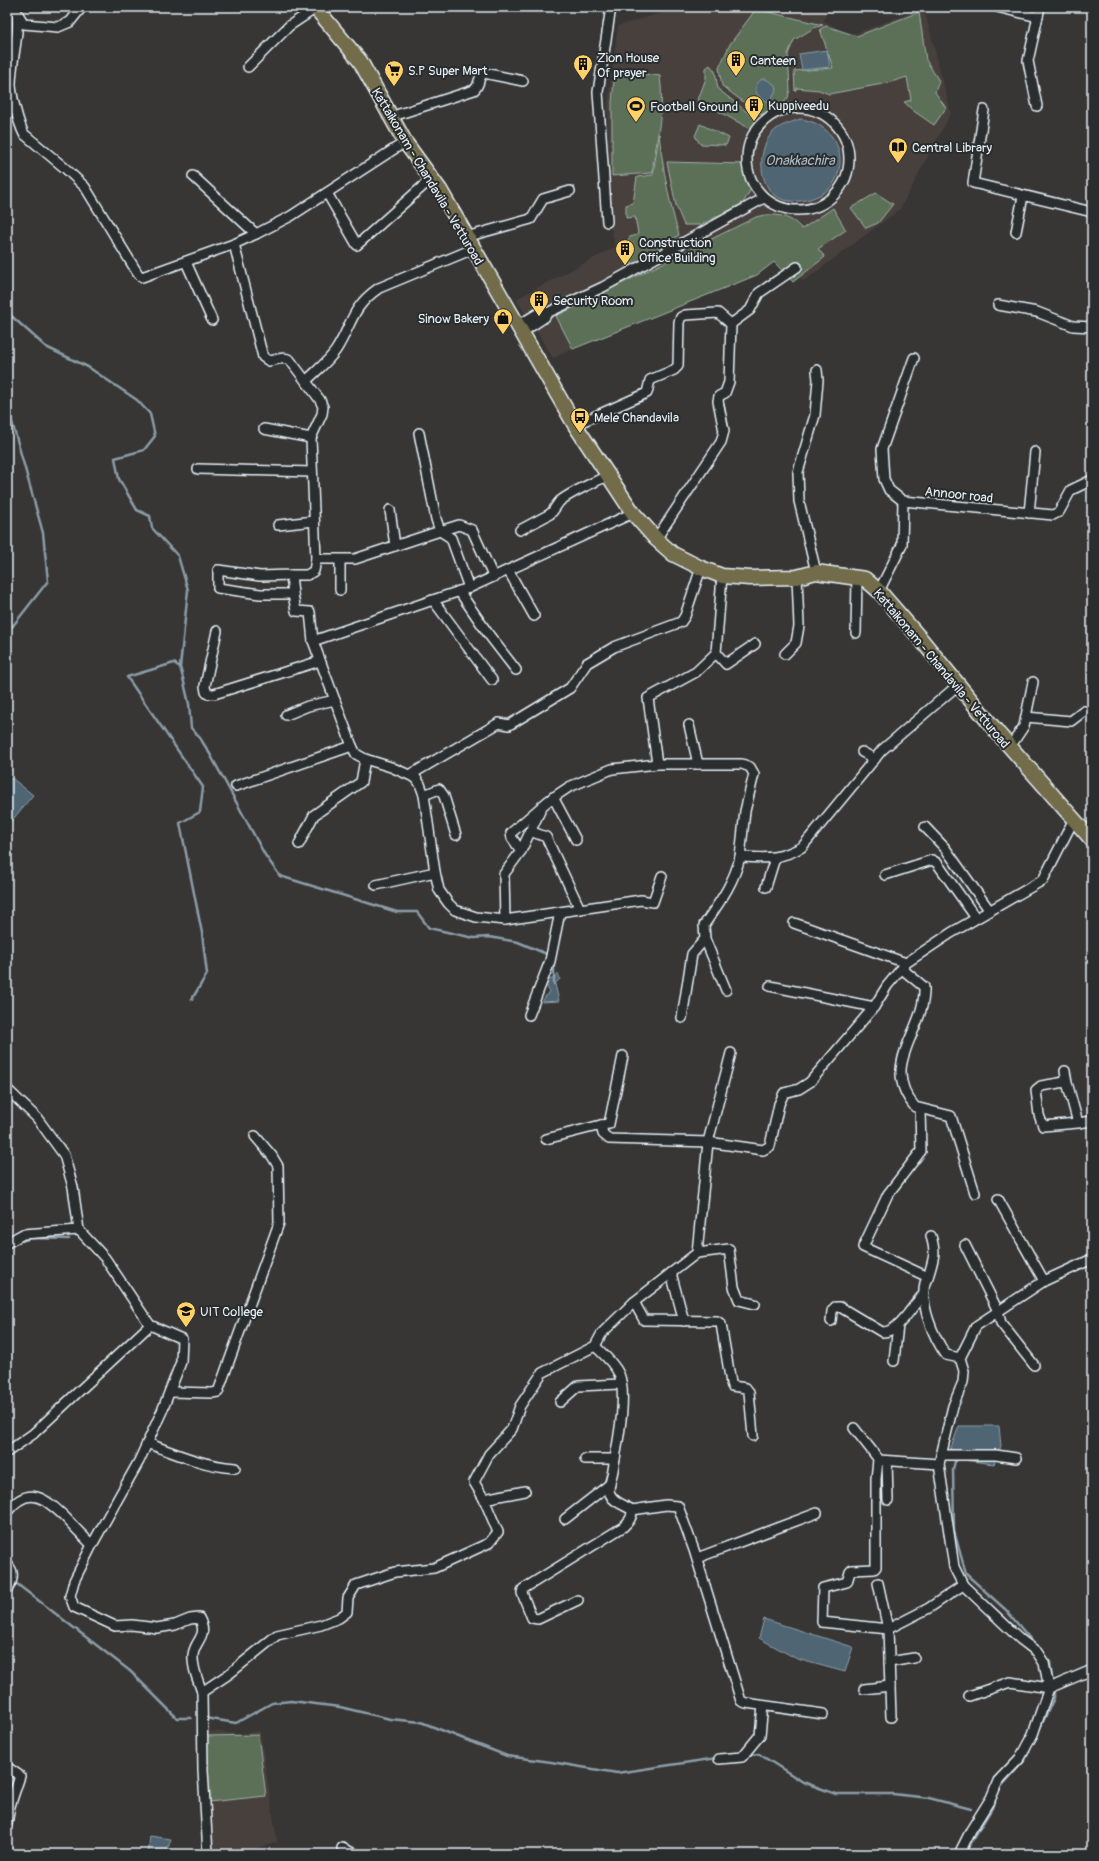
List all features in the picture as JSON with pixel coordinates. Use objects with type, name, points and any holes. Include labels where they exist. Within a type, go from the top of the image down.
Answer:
[{"type":"main road","name":"Kattaikonam - Chandavila - Vetturoad","points":[[315,8],[360,61],[390,117],[405,142],[431,178],[575,425],[607,476],[633,513],[656,539],[673,554],[701,568],[722,576],[750,578],[797,577],[816,572],[865,579],[879,591],[1010,747],[1092,840]]},
{"type":"street","points":[[16,10],[24,24],[58,27],[70,22],[82,7]]},
{"type":"street","points":[[607,222],[598,92],[611,7]]},
{"type":"street","points":[[997,7],[1038,17]]},
{"type":"street","points":[[1037,106],[1028,61],[1040,7]]},
{"type":"street","points":[[248,67],[289,26],[315,8]]},
{"type":"street","points":[[16,10],[9,86],[20,126],[24,134],[85,187],[138,274],[142,277],[147,277],[234,244],[256,234],[291,216],[405,142]]},
{"type":"street","points":[[390,117],[474,90],[478,85],[480,76],[484,73],[523,81]]},
{"type":"street","points":[[787,108],[802,108],[817,111],[830,119],[840,130],[847,144],[850,159],[848,174],[841,188],[832,199],[819,207],[805,211],[791,210],[776,206],[764,198],[755,188],[749,175],[747,161],[748,148],[753,135],[761,123],[773,114],[787,108]]},
{"type":"street","points":[[984,110],[972,183],[1092,212]]},
{"type":"street","points":[[193,176],[256,234]]},
{"type":"street","points":[[327,193],[357,245],[431,178]]},
{"type":"street","points":[[306,381],[330,359],[337,349],[352,318],[368,296],[379,288],[470,243],[531,219],[543,199],[570,191]]},
{"type":"street","points":[[1016,232],[1023,196]]},
{"type":"street","points":[[519,330],[545,317],[547,313],[603,287],[764,198]]},
{"type":"street","points":[[234,244],[263,357],[269,361],[287,358],[320,400],[323,407],[322,414],[311,438],[316,559],[314,571],[307,574],[260,576],[218,570],[218,588],[260,594],[293,594]]},
{"type":"street","points":[[186,262],[212,320]]},
{"type":"street","points":[[731,324],[750,310],[760,293],[797,267]]},
{"type":"street","points":[[998,305],[1037,312],[1073,326],[1092,327]]},
{"type":"street","points":[[575,425],[647,393],[650,380],[674,370],[678,366],[679,322],[681,317],[685,315],[718,313],[731,324]]},
{"type":"street","points":[[656,539],[721,442],[724,431],[718,400],[719,396],[725,393],[729,382],[731,324]]},
{"type":"street","points":[[879,591],[902,545],[903,501],[889,490],[884,479],[882,449],[914,358]]},
{"type":"street","points":[[816,572],[800,501],[798,472],[815,415],[818,380],[817,370]]},
{"type":"street","points":[[264,429],[311,438]]},
{"type":"street","points":[[419,434],[436,519],[440,531],[451,538],[469,588]]},
{"type":"street","points":[[1029,514],[1035,452]]},
{"type":"street","points":[[198,469],[312,472]]},
{"type":"street","points":[[520,530],[550,514],[555,510],[558,503],[568,496],[607,476]]},
{"type":"street","name":"Annoor road","points":[[903,501],[1029,514],[1053,515],[1059,512],[1070,490],[1092,480]]},
{"type":"street","points":[[390,510],[394,546]]},
{"type":"street","points":[[313,641],[469,588],[633,513]]},
{"type":"street","points":[[278,525],[314,521]]},
{"type":"street","points":[[316,559],[355,559],[459,525],[472,530],[493,576]]},
{"type":"street","points":[[340,560],[340,590]]},
{"type":"street","points":[[410,775],[499,723],[509,725],[570,688],[587,663],[614,648],[681,622],[685,616],[701,568]]},
{"type":"street","points":[[508,570],[534,616]]},
{"type":"street","points":[[291,575],[296,611],[310,612],[313,641],[356,754],[365,759],[410,775],[416,778],[420,784],[424,795],[439,890],[455,910],[476,917],[505,920],[641,900],[653,902],[662,876]]},
{"type":"street","points":[[657,764],[648,698],[696,672],[716,653],[722,576]]},
{"type":"street","points":[[785,654],[796,643],[799,626],[797,577]]},
{"type":"street","points":[[856,633],[858,577]]},
{"type":"street","points":[[459,591],[489,635],[516,670]]},
{"type":"street","points":[[433,600],[492,680]]},
{"type":"street","points":[[217,631],[205,686],[208,694],[214,694],[320,661]]},
{"type":"street","points":[[716,653],[726,664],[755,644]]},
{"type":"street","points":[[1010,747],[1024,726],[1033,682]]},
{"type":"street","points":[[740,857],[775,858],[789,854],[802,847],[875,758],[910,725],[958,685]]},
{"type":"street","points":[[286,715],[308,706],[335,700]]},
{"type":"street","points":[[1026,717],[1071,721],[1084,711]]},
{"type":"street","points":[[689,725],[698,764]]},
{"type":"street","points":[[236,786],[352,746]]},
{"type":"street","points":[[862,752],[875,758]]},
{"type":"street","points":[[299,844],[314,815],[361,782],[365,759]]},
{"type":"street","points":[[521,851],[512,838],[511,833],[543,805],[569,787],[612,769],[657,764],[742,764],[750,767],[754,774],[745,811],[740,857],[737,870],[728,890],[704,925],[705,939],[726,990]]},
{"type":"street","points":[[424,795],[439,789],[444,796],[456,835]]},
{"type":"street","points":[[554,797],[576,840]]},
{"type":"street","points":[[505,920],[504,874],[521,851],[543,805]]},
{"type":"street","points":[[601,1125],[603,1134],[609,1139],[708,1142],[763,1150],[770,1146],[779,1104],[784,1093],[799,1089],[810,1082],[874,1008],[904,965],[976,918],[1043,880],[1074,819]]},
{"type":"street","points":[[925,826],[945,848],[990,911]]},
{"type":"street","points":[[530,831],[546,837],[580,909]]},
{"type":"street","points":[[766,887],[775,858]]},
{"type":"street","points":[[885,875],[932,860],[937,863],[976,918]]},
{"type":"street","points":[[376,885],[435,872]]},
{"type":"street","points":[[529,1015],[550,961],[560,912]]},
{"type":"street","points":[[794,923],[904,965],[924,987],[925,999],[900,1066],[901,1081],[905,1093],[915,1107],[951,1116],[974,1193]]},
{"type":"street","points":[[682,1018],[692,954],[705,939]]},
{"type":"street","points":[[770,986],[874,1008]]},
{"type":"street","points":[[697,1253],[708,1142],[731,1053]]},
{"type":"street","points":[[546,1139],[609,1124],[623,1056]]},
{"type":"street","points":[[1065,1071],[1078,1123]]},
{"type":"street","points":[[1067,1083],[1065,1082],[1041,1086],[1036,1090],[1043,1126],[1092,1121]]},
{"type":"street","points":[[7,1089],[36,1118],[64,1155],[73,1187],[79,1230],[105,1258],[150,1326],[182,1339],[181,1362],[170,1392],[147,1443],[74,1581],[70,1596],[74,1607],[115,1626],[132,1625],[158,1628],[199,1618],[203,1626],[203,1635],[194,1654],[194,1670],[202,1692],[203,1770],[208,1854]]},
{"type":"street","points":[[920,1109],[921,1151],[888,1194],[863,1247],[928,1277]]},
{"type":"street","points":[[170,1392],[218,1392],[279,1223],[278,1166],[272,1156],[255,1136]]},
{"type":"street","points":[[998,1199],[1044,1281]]},
{"type":"street","points":[[7,1243],[22,1234],[79,1230]]},
{"type":"street","points":[[930,1236],[935,1252],[928,1277],[925,1282],[925,1305],[938,1342],[946,1356],[960,1358]]},
{"type":"street","points":[[965,1245],[998,1311],[1001,1323],[1034,1365]]},
{"type":"street","points":[[202,1692],[229,1674],[277,1635],[321,1625],[339,1618],[347,1612],[348,1598],[356,1585],[396,1572],[434,1568],[489,1543],[498,1532],[484,1500],[474,1482],[489,1454],[512,1429],[520,1406],[542,1373],[595,1346],[602,1333],[634,1302],[697,1253],[729,1249],[734,1287],[739,1300],[755,1304]]},
{"type":"street","points":[[960,1854],[971,1830],[991,1798],[998,1781],[1020,1758],[1032,1734],[1049,1688],[1044,1663],[1037,1652],[1020,1639],[963,1584],[954,1567],[940,1460],[953,1406],[963,1382],[964,1371],[960,1358],[976,1326],[1044,1281],[1092,1260]]},
{"type":"street","points":[[671,1273],[684,1321]]},
{"type":"street","points":[[831,1320],[832,1311],[836,1307],[840,1307],[882,1332],[890,1331],[898,1325],[914,1304],[924,1294]]},
{"type":"street","points":[[634,1302],[644,1320],[717,1321],[722,1324],[732,1386],[746,1388],[749,1392],[753,1436]]},
{"type":"street","points":[[894,1361],[898,1325]]},
{"type":"street","points":[[7,1452],[32,1434],[150,1326]]},
{"type":"street","points":[[595,1346],[619,1373],[622,1384],[622,1407],[610,1484],[610,1494],[616,1502],[632,1510],[666,1505],[678,1506],[697,1558],[741,1701],[746,1704],[823,1714]]},
{"type":"street","points":[[560,1402],[578,1386],[622,1384]]},
{"type":"street","points":[[854,1428],[884,1461],[888,1500]]},
{"type":"street","points":[[147,1443],[201,1463],[217,1467],[235,1468]]},
{"type":"street","points":[[963,1584],[929,1608],[888,1630],[822,1622],[824,1588],[847,1582],[852,1570],[874,1569],[876,1567],[876,1463],[878,1460],[940,1460],[996,1455],[1016,1458]]},
{"type":"street","points":[[585,1459],[615,1459]]},
{"type":"street","points":[[565,1519],[610,1484]]},
{"type":"street","points":[[484,1500],[525,1491]]},
{"type":"street","points":[[7,1512],[14,1503],[24,1498],[36,1497],[48,1501],[92,1545]]},
{"type":"street","points":[[578,1600],[538,1619],[532,1618],[522,1593],[523,1589],[630,1521],[632,1510]]},
{"type":"street","points":[[697,1558],[817,1513]]},
{"type":"street","points":[[7,1564],[11,1568],[13,1576],[7,1590]]},
{"type":"street","points":[[878,1583],[888,1630],[891,1717]]},
{"type":"street","points":[[889,1662],[914,1658]]},
{"type":"street","points":[[969,1696],[1010,1682],[1049,1688],[1092,1670]]},
{"type":"street","points":[[864,1689],[890,1686]]},
{"type":"street","points":[[719,1759],[742,1757],[760,1735],[763,1706]]},
{"type":"street","points":[[7,1767],[20,1776],[10,1806],[7,1824]]},
{"type":"street","points":[[342,1848],[355,1854]]},
{"type":"shaded area","points":[[681,7],[828,7],[824,21],[851,35],[924,8],[951,113],[900,209],[804,281],[777,258],[553,358],[516,299],[615,247],[609,219],[608,102],[618,26]]},
{"type":"shaded area","points":[[203,1731],[242,1734],[260,1731],[277,1842],[241,1854],[209,1854]]},
{"type":"green space","points":[[756,9],[823,25],[814,28],[794,40],[788,54],[790,89],[788,98],[783,104],[761,115],[722,86],[719,68],[730,44]]},
{"type":"green space","points":[[919,12],[926,60],[939,81],[935,92],[946,108],[934,125],[915,112],[904,102],[911,100],[907,77],[888,83],[829,94],[819,90],[797,88],[795,91],[794,71],[833,68],[820,29],[826,26],[857,36]]},
{"type":"green space","points":[[710,65],[715,71],[718,89],[761,123],[754,131],[698,100],[706,78],[706,68]]},
{"type":"green space","name":"Football Ground","points":[[615,70],[660,76],[661,112],[652,173],[612,176],[612,102]]},
{"type":"green space","points":[[700,124],[729,138],[726,145],[700,144],[695,136]]},
{"type":"green space","points":[[659,134],[662,160],[672,210],[679,235],[634,266],[631,262],[628,239],[637,235],[638,233],[635,217],[626,218],[626,205],[633,203],[637,177],[653,175]]},
{"type":"green space","points":[[667,162],[745,164],[751,189],[743,203],[701,225],[684,225],[676,206]]},
{"type":"green space","points":[[876,193],[893,204],[878,223],[866,228],[851,208]]},
{"type":"green space","points":[[833,208],[846,230],[818,249],[825,257],[793,282],[774,262],[757,275],[573,349],[556,316],[756,217],[769,215],[781,216],[797,224],[802,229]]},
{"type":"green space","points":[[258,1735],[266,1796],[209,1802],[207,1736]]},
{"type":"water","points":[[827,50],[830,67],[802,70],[799,54]]},
{"type":"water","points":[[762,79],[766,79],[775,85],[776,90],[770,102],[766,101],[757,93],[756,86]]},
{"type":"water","name":"Onakkachira","points":[[800,119],[811,121],[828,132],[838,149],[840,160],[839,170],[835,181],[824,193],[807,200],[788,201],[773,194],[768,188],[762,172],[762,155],[768,138],[773,132],[782,126]]},
{"type":"water","points":[[7,778],[13,779],[33,795],[9,824],[7,822]]},
{"type":"water","points":[[558,973],[560,979],[555,984],[559,1001],[542,1002],[549,991],[545,982],[554,978]]},
{"type":"water","points":[[959,1426],[999,1426],[1001,1446],[994,1464],[947,1458]]},
{"type":"water","points":[[764,1619],[853,1647],[845,1672],[797,1659],[759,1638]]},
{"type":"water","points":[[150,1836],[171,1839],[166,1854],[148,1854]]},
{"type":"waterway","points":[[7,312],[46,347],[88,367],[137,400],[150,414],[155,436],[144,450],[115,458],[119,479],[137,510],[150,516],[152,528],[178,556],[188,590],[180,667]]},
{"type":"waterway","points":[[7,404],[43,533],[48,581],[12,627],[7,631]]},
{"type":"waterway","points":[[192,999],[207,974],[202,933],[180,823],[200,812],[203,787],[127,677],[174,663],[180,667],[183,678],[189,704],[191,728],[200,738],[210,754],[265,855],[280,876],[397,912],[417,912],[429,928],[474,938],[489,937],[518,942],[549,955]]},
{"type":"waterway","points":[[7,765],[10,770]]},
{"type":"waterway","points":[[554,960],[554,984]]},
{"type":"waterway","points":[[22,1241],[31,1238],[69,1239]]},
{"type":"waterway","points":[[956,1458],[953,1469],[954,1531],[966,1574],[1006,1610],[1037,1647]]},
{"type":"waterway","points":[[17,1584],[130,1671],[177,1718],[191,1718]]},
{"type":"waterway","points":[[1044,1656],[1050,1662],[1052,1679]]},
{"type":"waterway","points":[[1040,1728],[1054,1698],[1054,1692]]},
{"type":"waterway","points":[[205,1718],[236,1723],[272,1703],[291,1701],[340,1707],[390,1719],[421,1722],[507,1756],[617,1773],[717,1758]]},
{"type":"waterway","points":[[999,1789],[1025,1760],[1030,1749]]},
{"type":"waterway","points":[[747,1755],[759,1754],[803,1782],[836,1794],[893,1794],[929,1798],[971,1809]]},
{"type":"waterway","points":[[964,1854],[992,1808],[995,1799]]},
{"type":"place","name":"Canteen","points":[[736,77]]},
{"type":"place","name":"Zion House Of prayer","points":[[583,81]]},
{"type":"place","name":"S.P Super Mart","points":[[394,87]]},
{"type":"place","name":"Kuppiveedu","points":[[754,122]]},
{"type":"place","name":"Football Ground","points":[[636,123]]},
{"type":"place","name":"Central Library","points":[[898,164]]},
{"type":"place","name":"Construction Office Building","points":[[625,266]]},
{"type":"place","name":"Security Room","points":[[539,317]]},
{"type":"place","name":"Sinow Bakery","points":[[503,335]]},
{"type":"place","name":"Mele Chandavila","points":[[580,434]]},
{"type":"place","name":"UIT College","points":[[186,1328]]}]
